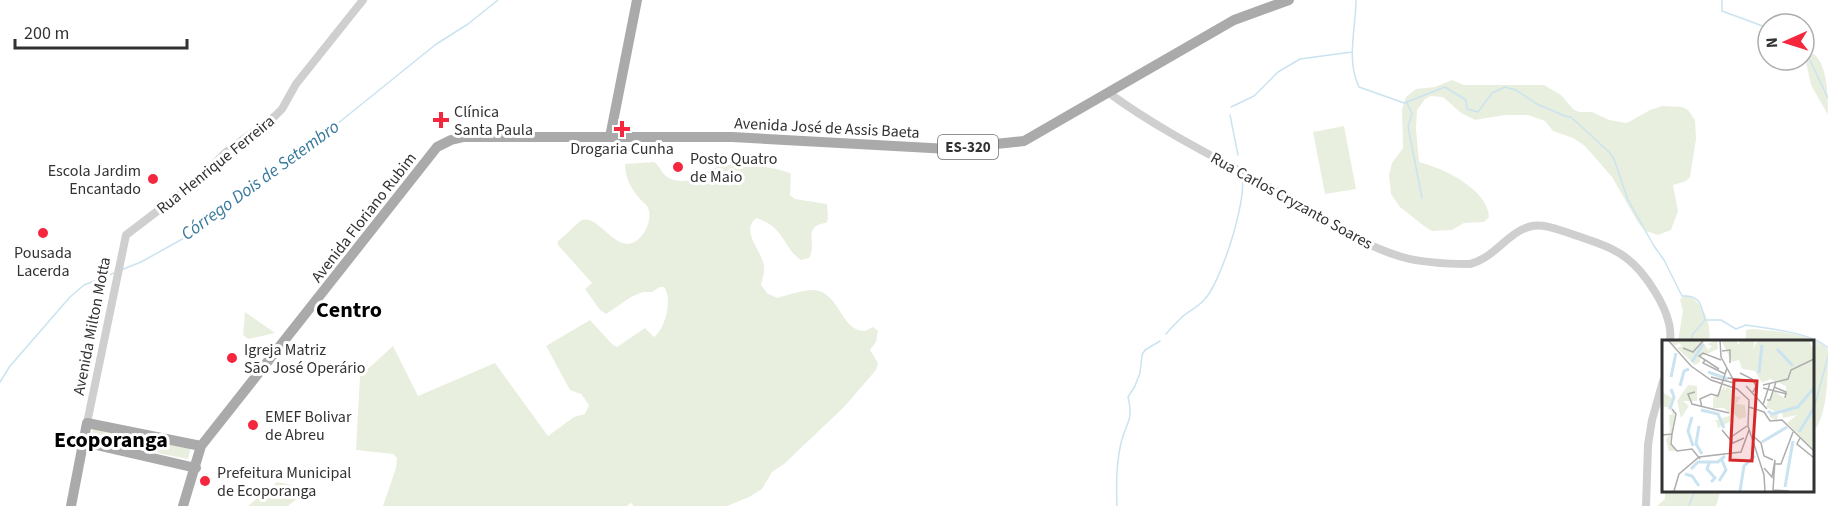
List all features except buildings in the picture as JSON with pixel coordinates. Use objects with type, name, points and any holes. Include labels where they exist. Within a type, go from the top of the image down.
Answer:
[{"type":"main road","points":[[610,137],[637,0]]},
{"type":"main road","name":"Avenida José de Assis Baeta","points":[[436,147],[464,137],[732,136],[949,149],[1024,141],[1234,20],[1289,0]]},
{"type":"main road","name":"Avenida Floriano Rubim","points":[[201,446],[436,147]]},
{"type":"main road","points":[[71,506],[87,423],[201,446],[183,506]]},
{"type":"main road","points":[[83,442],[196,468]]},
{"type":"street","name":"Rua Henrique Ferreira","points":[[126,235],[193,184],[225,153],[275,116],[282,109],[296,84],[363,0]]},
{"type":"street","name":"Rua Carlos Cryzanto Soares","points":[[1108,93],[1196,147],[1360,241],[1403,257],[1470,264],[1479,262],[1525,228],[1542,225],[1610,248],[1634,264],[1650,285],[1670,321],[1670,340]]},
{"type":"street","name":"Avenida Milton Motta","points":[[87,423],[126,235]]},
{"type":"street","points":[[1646,506],[1648,444],[1662,385]]},
{"type":"green space","points":[[1816,56],[1825,74],[1828,115],[1811,85],[1808,72],[1816,72]]},
{"type":"green space","points":[[1452,80],[1464,85],[1544,85],[1561,95],[1573,109],[1579,112],[1592,112],[1609,120],[1627,123],[1662,106],[1682,107],[1688,110],[1695,120],[1696,139],[1690,177],[1686,181],[1673,185],[1678,211],[1671,230],[1658,235],[1646,231],[1639,224],[1612,177],[1585,146],[1573,138],[1553,131],[1545,121],[1528,115],[1505,115],[1475,120],[1461,113],[1443,97],[1431,96],[1425,99],[1417,110],[1419,162],[1440,169],[1463,181],[1481,197],[1487,207],[1489,217],[1484,222],[1464,223],[1452,230],[1432,231],[1424,226],[1400,207],[1391,194],[1389,175],[1392,163],[1403,148],[1402,109],[1406,97],[1416,89],[1435,87]]},
{"type":"green space","points":[[1344,126],[1356,189],[1325,194],[1313,132]]},
{"type":"green space","points":[[654,162],[664,174],[680,181],[692,179],[724,166],[744,165],[785,171],[791,174],[790,195],[795,199],[827,204],[828,219],[826,223],[814,228],[809,258],[801,260],[790,250],[773,227],[756,218],[750,229],[764,266],[761,285],[767,293],[777,298],[810,290],[820,291],[834,302],[844,318],[856,329],[865,331],[873,327],[878,331],[876,342],[870,350],[878,363],[876,370],[845,406],[784,464],[772,472],[762,489],[727,506],[634,506],[631,503],[627,506],[383,506],[396,468],[397,458],[393,454],[356,450],[360,376],[393,346],[418,396],[495,363],[548,436],[574,417],[585,414],[589,405],[581,394],[570,390],[546,346],[590,320],[617,347],[645,328],[654,337],[658,333],[668,306],[667,292],[664,287],[631,297],[606,314],[600,310],[585,289],[592,283],[558,245],[558,241],[585,219],[598,225],[625,244],[640,238],[648,223],[649,213],[631,186],[625,164]]},
{"type":"green space","points":[[1683,296],[1692,298],[1702,308],[1708,321],[1709,340],[1678,340],[1683,311],[1680,300]]},
{"type":"green space","points":[[245,312],[275,333],[248,339],[243,335]]},
{"type":"green space","points":[[1746,330],[1804,336],[1814,340],[1822,344],[1828,350],[1824,407],[1813,432],[1813,340],[1746,340]]},
{"type":"green space","points":[[93,427],[191,446],[188,459],[91,440]]},
{"type":"green space","points":[[277,482],[298,486],[299,497],[288,506],[248,506]]},
{"type":"green space","points":[[1665,491],[1721,491],[1716,506],[1657,506],[1665,499]]},
{"type":"waterway","name":"Córrego Dois de Setembro","points":[[121,270],[141,262],[195,232],[316,141],[435,45],[468,24],[498,0]]},
{"type":"waterway","points":[[1356,0],[1352,55],[1359,87],[1404,103],[1445,87],[1466,100],[1467,109],[1478,112],[1492,93],[1505,87],[1516,90],[1537,104],[1571,117],[1614,159],[1628,200],[1664,260],[1682,296],[1693,297],[1699,302],[1705,320]]},
{"type":"waterway","points":[[1722,0],[1722,11],[1756,24]]},
{"type":"waterway","points":[[1231,107],[1254,96],[1278,72],[1300,59],[1352,52]]},
{"type":"waterway","points":[[1816,72],[1828,98]]},
{"type":"waterway","points":[[1407,103],[1412,113],[1408,127],[1422,198]]},
{"type":"waterway","points":[[1230,115],[1238,155]]},
{"type":"waterway","points":[[1166,334],[1182,317],[1204,300],[1218,277],[1237,222],[1241,204],[1242,177]]},
{"type":"waterway","name":"Córrego Dois de Setembro","points":[[0,382],[10,366],[70,297],[84,285],[114,273]]},
{"type":"waterway","points":[[1705,320],[1721,320],[1736,329],[1746,325],[1789,332],[1812,338],[1828,348]]},
{"type":"waterway","points":[[1691,340],[1692,335],[1704,321]]},
{"type":"waterway","points":[[1117,506],[1118,459],[1130,417],[1128,397],[1140,373],[1142,355],[1145,350],[1160,341]]},
{"type":"waterway","points":[[1813,411],[1828,357]]},
{"type":"waterway","points":[[1689,506],[1695,491]]},
{"type":"place","name":"Clínica Santa Paula","points":[[441,120]]},
{"type":"place","name":"Drogaria Cunha","points":[[622,129]]},
{"type":"place","name":"Posto Quatro de Maio","points":[[678,167]]},
{"type":"place","name":"Escola Jardim Encantado","points":[[153,179]]},
{"type":"place","name":"Pousada Lacerda","points":[[43,233]]},
{"type":"place","name":"Igreja Matriz São José Operário","points":[[232,358]]},
{"type":"place","name":"EMEF Bolivar de Abreu","points":[[253,425]]},
{"type":"place","name":"Prefeitura Municipal de Ecoporanga","points":[[205,481]]},
{"type":"district","name":"Centro","points":[[349,309]]},
{"type":"district","name":"Ecoporanga","points":[[111,439]]}]
